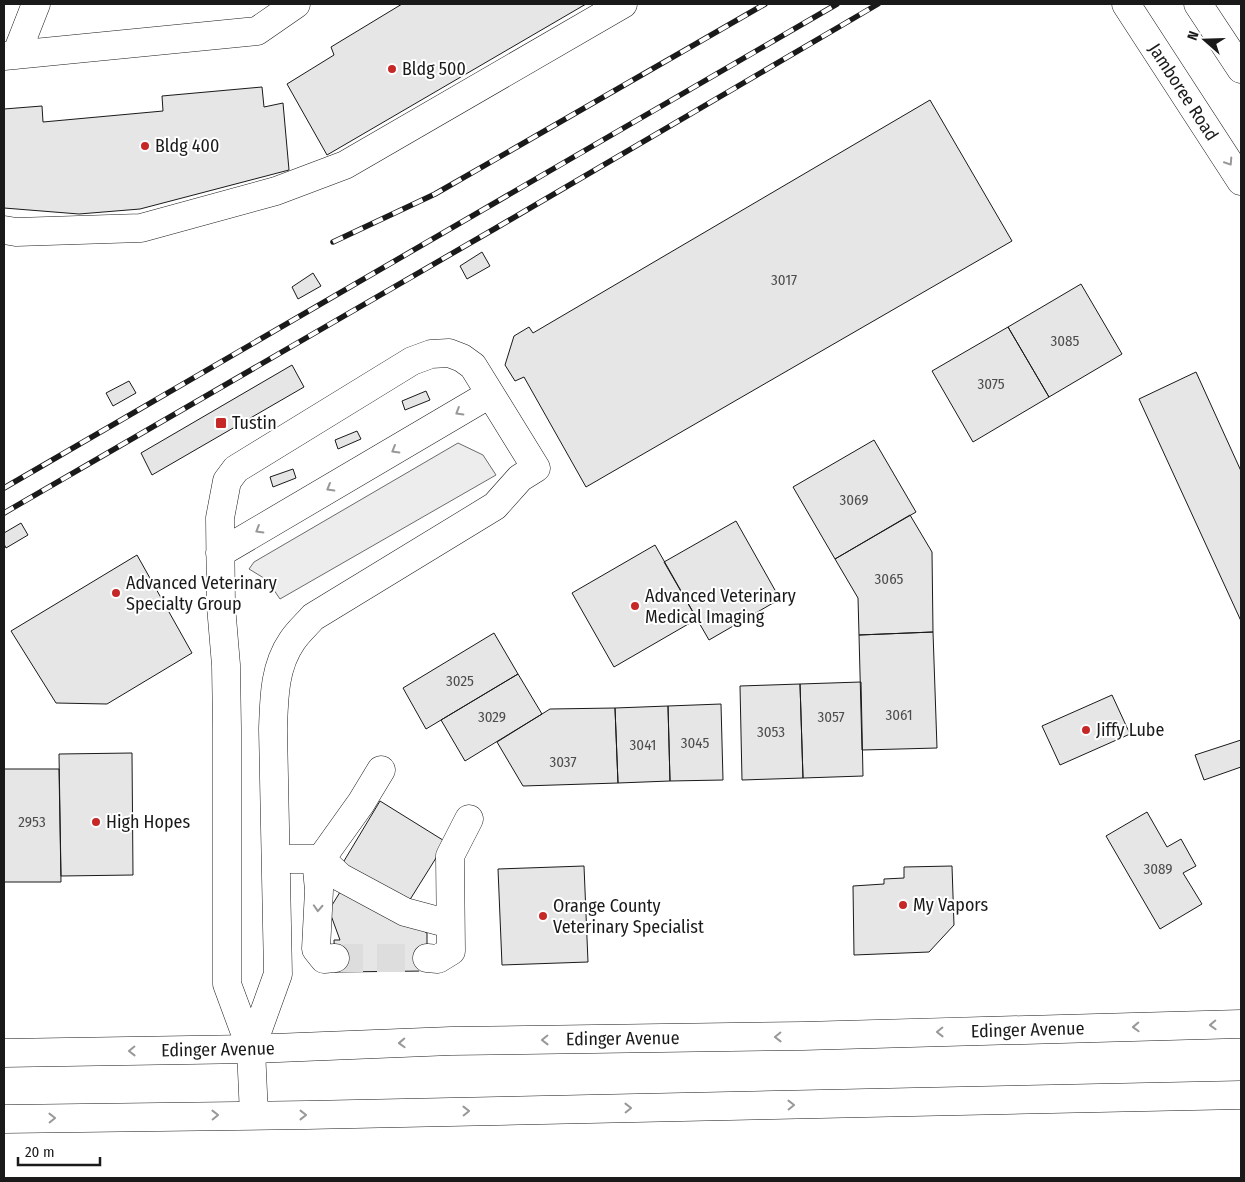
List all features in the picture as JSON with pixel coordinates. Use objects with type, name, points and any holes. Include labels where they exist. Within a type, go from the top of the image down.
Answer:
[{"type":"main road","points":[[10,56],[36,4]]},
{"type":"main road","points":[[10,56],[257,31],[296,4]]},
{"type":"main road","points":[[4,230],[16,232],[141,228],[276,191],[345,164],[623,4]]},
{"type":"main road","name":"Jamboree Road","points":[[1126,4],[1241,182]]},
{"type":"main road","points":[[1198,4],[1241,69]]},
{"type":"main road","points":[[250,1049],[278,974],[273,729],[277,676],[282,660],[292,642],[313,617],[495,506],[520,478],[536,468],[473,366],[462,358],[449,353],[431,354],[412,362],[236,469],[228,481],[223,500],[220,518],[220,553],[221,606],[226,665],[227,984],[250,1049],[254,1115]]},
{"type":"main road","points":[[220,553],[490,394]]},
{"type":"main road","points":[[335,958],[324,959],[316,949],[319,890],[318,859],[361,803],[381,770]]},
{"type":"main road","points":[[427,958],[438,959],[451,951],[450,856],[469,819]]},
{"type":"main road","points":[[276,860],[318,859],[340,877],[405,912],[450,924]]},
{"type":"main road","name":"Edinger Avenue","points":[[4,1053],[250,1049],[451,1041],[803,1036],[1241,1024]]},
{"type":"main road","points":[[4,1119],[1241,1095]]},
{"type":"shaded area","points":[[458,443],[483,455],[496,475],[280,599],[267,580],[249,569],[254,562]]},
{"type":"building","name":"Bldg 500","points":[[402,4],[586,4],[327,155],[287,84],[334,55],[331,47]]},
{"type":"building","name":"Bldg 400","points":[[262,87],[264,107],[283,103],[289,170],[140,209],[79,214],[4,208],[4,109],[42,106],[43,122],[163,111],[162,96]]},
{"type":"building","points":[[930,100],[1012,241],[586,487],[524,377],[515,381],[505,365],[514,336],[529,327],[533,333]]},
{"type":"building","points":[[482,252],[490,266],[467,279],[460,266]]},
{"type":"building","points":[[313,273],[321,286],[298,299],[292,287]]},
{"type":"building","points":[[1081,284],[1122,354],[1049,397],[1008,327]]},
{"type":"building","points":[[1008,327],[1049,397],[973,442],[932,371]]},
{"type":"building","points":[[292,365],[304,387],[152,475],[141,453]]},
{"type":"building","points":[[1196,372],[1241,471],[1241,621],[1139,399]]},
{"type":"building","points":[[129,381],[136,393],[113,406],[106,393]]},
{"type":"building","points":[[426,391],[430,400],[405,410],[402,401]]},
{"type":"building","points":[[357,431],[361,439],[338,449],[335,440]]},
{"type":"building","points":[[874,440],[916,512],[835,559],[793,487]]},
{"type":"building","points":[[293,469],[296,478],[273,487],[270,477]]},
{"type":"building","points":[[910,515],[932,552],[933,632],[859,635],[858,598],[835,559]]},
{"type":"building","points":[[736,521],[780,599],[709,640],[664,562]]},
{"type":"building","points":[[21,523],[28,535],[6,548],[4,533]]},
{"type":"building","name":"Advanced Veterinary Medical Imaging","points":[[655,545],[697,619],[614,667],[572,593]]},
{"type":"building","name":"Advanced Veterinary Specialty Group","points":[[137,555],[192,653],[107,704],[56,703],[11,631]]},
{"type":"building","points":[[933,632],[937,748],[862,750],[859,635]]},
{"type":"building","points":[[494,633],[518,674],[426,729],[403,688]]},
{"type":"building","points":[[518,674],[542,714],[465,761],[441,720]]},
{"type":"building","points":[[861,682],[863,776],[803,778],[800,684]]},
{"type":"building","points":[[800,684],[803,778],[742,780],[740,686]]},
{"type":"building","name":"Jiffy Lube","points":[[1112,695],[1130,734],[1060,765],[1042,726]]},
{"type":"building","points":[[721,704],[723,780],[670,781],[668,706]]},
{"type":"building","points":[[668,706],[670,781],[618,783],[615,708]]},
{"type":"building","points":[[615,708],[618,783],[523,786],[497,742],[550,709]]},
{"type":"building","points":[[1241,740],[1241,767],[1204,780],[1195,755]]},
{"type":"building","name":"High Hopes","points":[[132,753],[133,875],[61,876],[59,754]]},
{"type":"building","points":[[4,769],[59,769],[61,882],[4,882]]},
{"type":"building","points":[[380,801],[446,842],[406,906],[341,866]]},
{"type":"building","points":[[1147,812],[1167,847],[1181,839],[1196,866],[1183,873],[1202,904],[1160,929],[1106,836]]},
{"type":"building","name":"Orange County Veterinary Specialist","points":[[584,866],[588,962],[502,965],[498,869]]},
{"type":"building","name":"My Vapors","points":[[952,866],[954,925],[929,952],[854,955],[853,886],[884,884],[884,879],[904,878],[904,867]]},
{"type":"building","points":[[345,884],[427,933],[427,971],[335,972],[334,940],[340,940],[329,910]]},
{"type":"tunnel","points":[[335,958],[427,958]]},
{"type":"railway","points":[[333,242],[435,194],[765,4]]},
{"type":"railway","points":[[4,488],[837,4]]},
{"type":"railway","points":[[4,513],[878,4]]},
{"type":"place","name":"Bldg 500","points":[[392,69]]},
{"type":"place","name":"Bldg 400","points":[[145,146]]},
{"type":"place","name":"Tustin","points":[[221,423]]},
{"type":"place","name":"Advanced Veterinary Specialty Group","points":[[116,593]]},
{"type":"place","name":"Advanced Veterinary Medical Imaging","points":[[635,606]]},
{"type":"place","name":"Jiffy Lube","points":[[1086,730]]},
{"type":"place","name":"High Hopes","points":[[96,822]]},
{"type":"place","name":"My Vapors","points":[[903,905]]},
{"type":"place","name":"Orange County Veterinary Specialist","points":[[543,916]]}]
